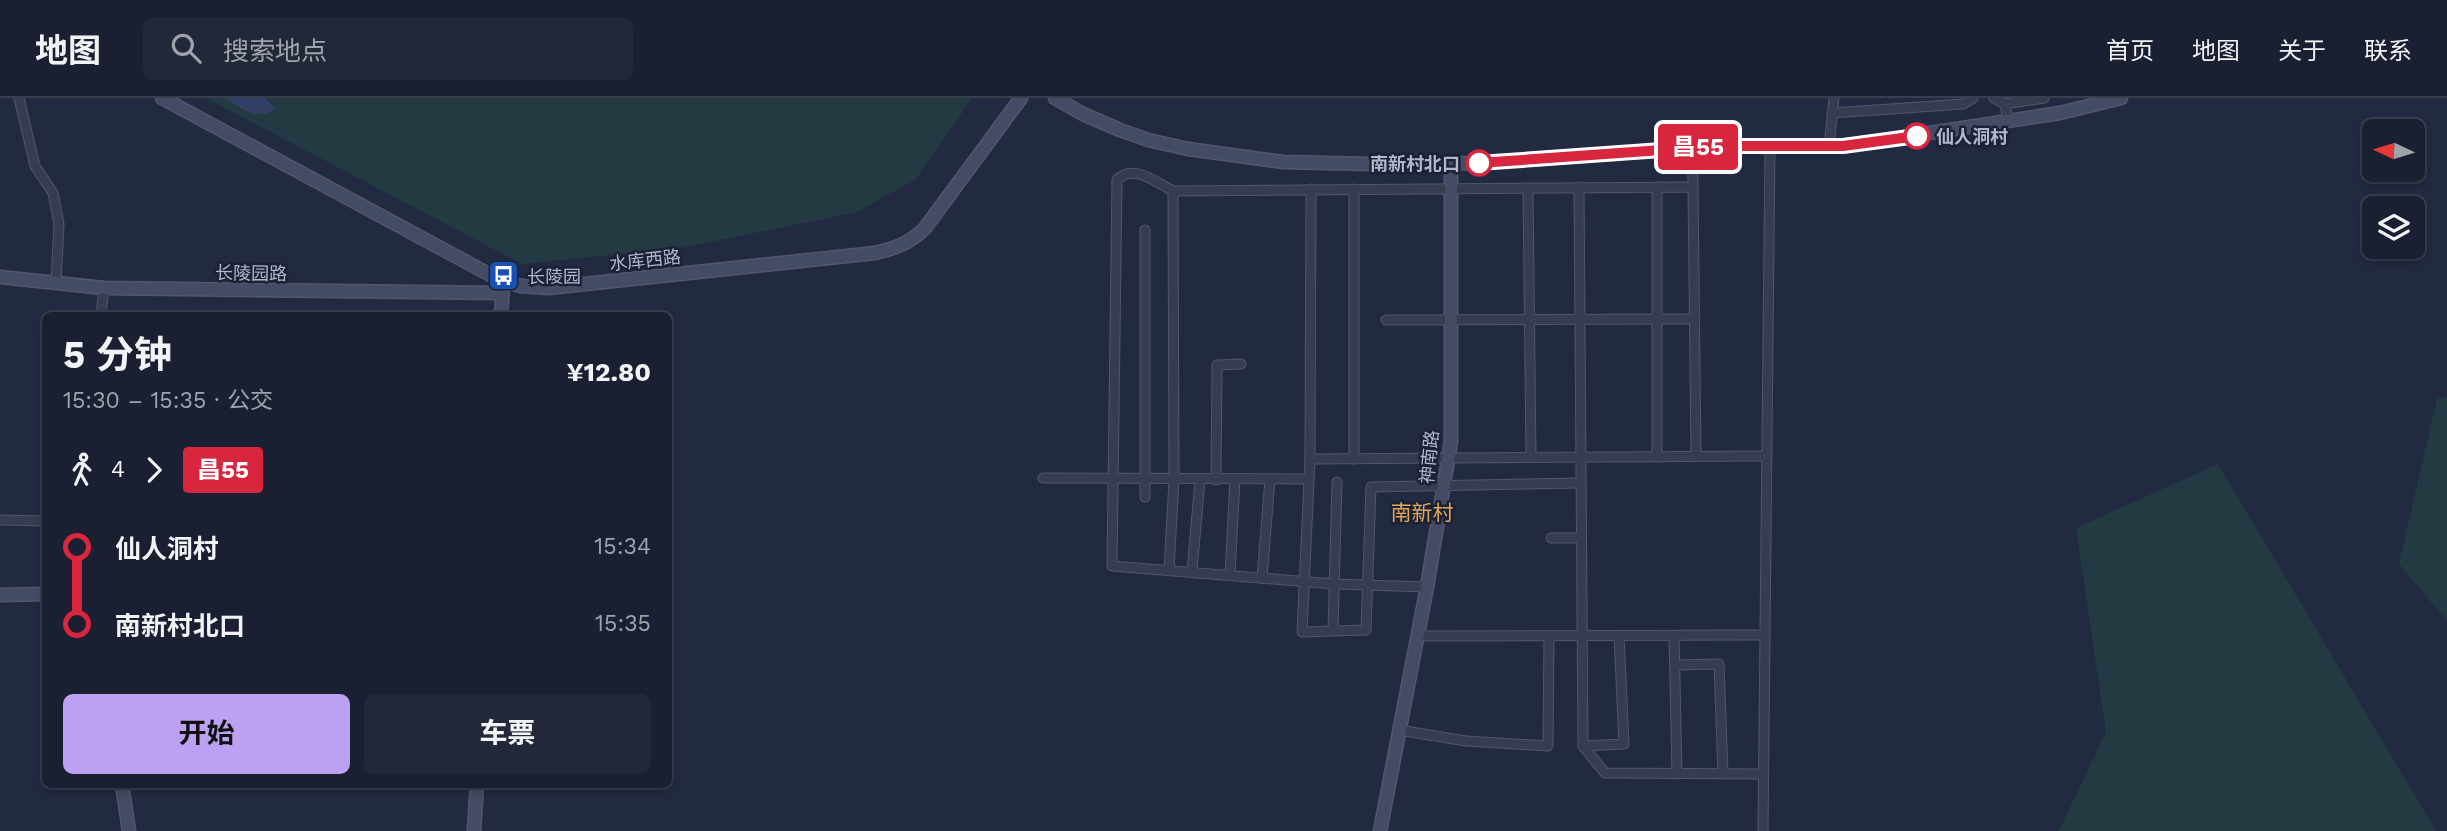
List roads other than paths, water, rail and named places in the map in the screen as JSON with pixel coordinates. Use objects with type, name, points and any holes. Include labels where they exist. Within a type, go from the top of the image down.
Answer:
[{"type":"street","points":[[19,98],[35,166],[53,193],[59,223],[56,283]]},
{"type":"street","name":"水库西路","points":[[162,98],[503,287],[548,288],[894,249],[906,244],[925,228],[1021,98]]},
{"type":"street","points":[[1055,98],[1119,130],[1148,140],[1202,151],[1283,162],[1451,164],[1693,147],[1829,147],[1893,140],[2008,121],[2121,98]]},
{"type":"street","points":[[1829,147],[1834,98]]},
{"type":"street","points":[[1832,113],[1963,104],[1973,98]]},
{"type":"street","points":[[1994,98],[2005,104],[2044,98]]},
{"type":"street","points":[[2005,104],[2008,121]]},
{"type":"street","points":[[1763,831],[1770,146]]},
{"type":"street","points":[[1693,147],[1696,457]]},
{"type":"street","name":"神南路","points":[[1380,831],[1449,458],[1451,164]]},
{"type":"street","points":[[1427,587],[1303,582],[1112,566],[1117,180],[1124,173],[1134,171],[1173,191],[1693,187]]},
{"type":"street","points":[[1579,187],[1583,746],[1605,773],[1763,774]]},
{"type":"street","points":[[1657,187],[1657,457]]},
{"type":"street","points":[[1528,188],[1531,457]]},
{"type":"street","points":[[1354,189],[1354,458]]},
{"type":"street","points":[[1311,190],[1310,459],[1302,632],[1366,630],[1371,487],[1580,483]]},
{"type":"street","points":[[1169,570],[1174,480],[1173,191]]},
{"type":"street","points":[[1145,230],[1145,497]]},
{"type":"street","name":"长陵园路","points":[[0,277],[104,288],[503,287]]},
{"type":"street","points":[[501,312],[503,287]]},
{"type":"street","points":[[101,312],[104,288]]},
{"type":"street","points":[[1386,320],[1695,319]]},
{"type":"street","points":[[1216,480],[1217,365],[1241,364]]},
{"type":"street","points":[[1310,459],[1766,456]]},
{"type":"street","points":[[1043,478],[1307,479]]},
{"type":"street","points":[[1262,578],[1270,479]]},
{"type":"street","points":[[1192,572],[1200,480]]},
{"type":"street","points":[[1230,575],[1235,480]]},
{"type":"street","points":[[1333,631],[1336,482]]},
{"type":"street","points":[[0,520],[42,521]]},
{"type":"street","points":[[1551,538],[1581,538]]},
{"type":"street","points":[[0,595],[42,594]]},
{"type":"street","points":[[1417,636],[1765,635]]},
{"type":"street","points":[[1399,730],[1466,741],[1548,746],[1549,636]]},
{"type":"street","points":[[1583,746],[1624,744],[1619,636]]},
{"type":"street","points":[[1674,636],[1677,774]]},
{"type":"street","points":[[1675,665],[1719,664],[1723,774]]},
{"type":"street","points":[[123,788],[129,831]]},
{"type":"street","points":[[474,831],[477,788]]},
{"type":"water","points":[[225,98],[265,98],[275,108],[263,114],[256,114]]},
{"type":"place","name":"仙人洞村","points":[[1917,136]]},
{"type":"place","name":"南新村北口","points":[[1479,163]]},
{"type":"place","name":"长陵园","points":[[504,276]]},
{"type":"district","name":"南新村","points":[[1422,512]]}]
